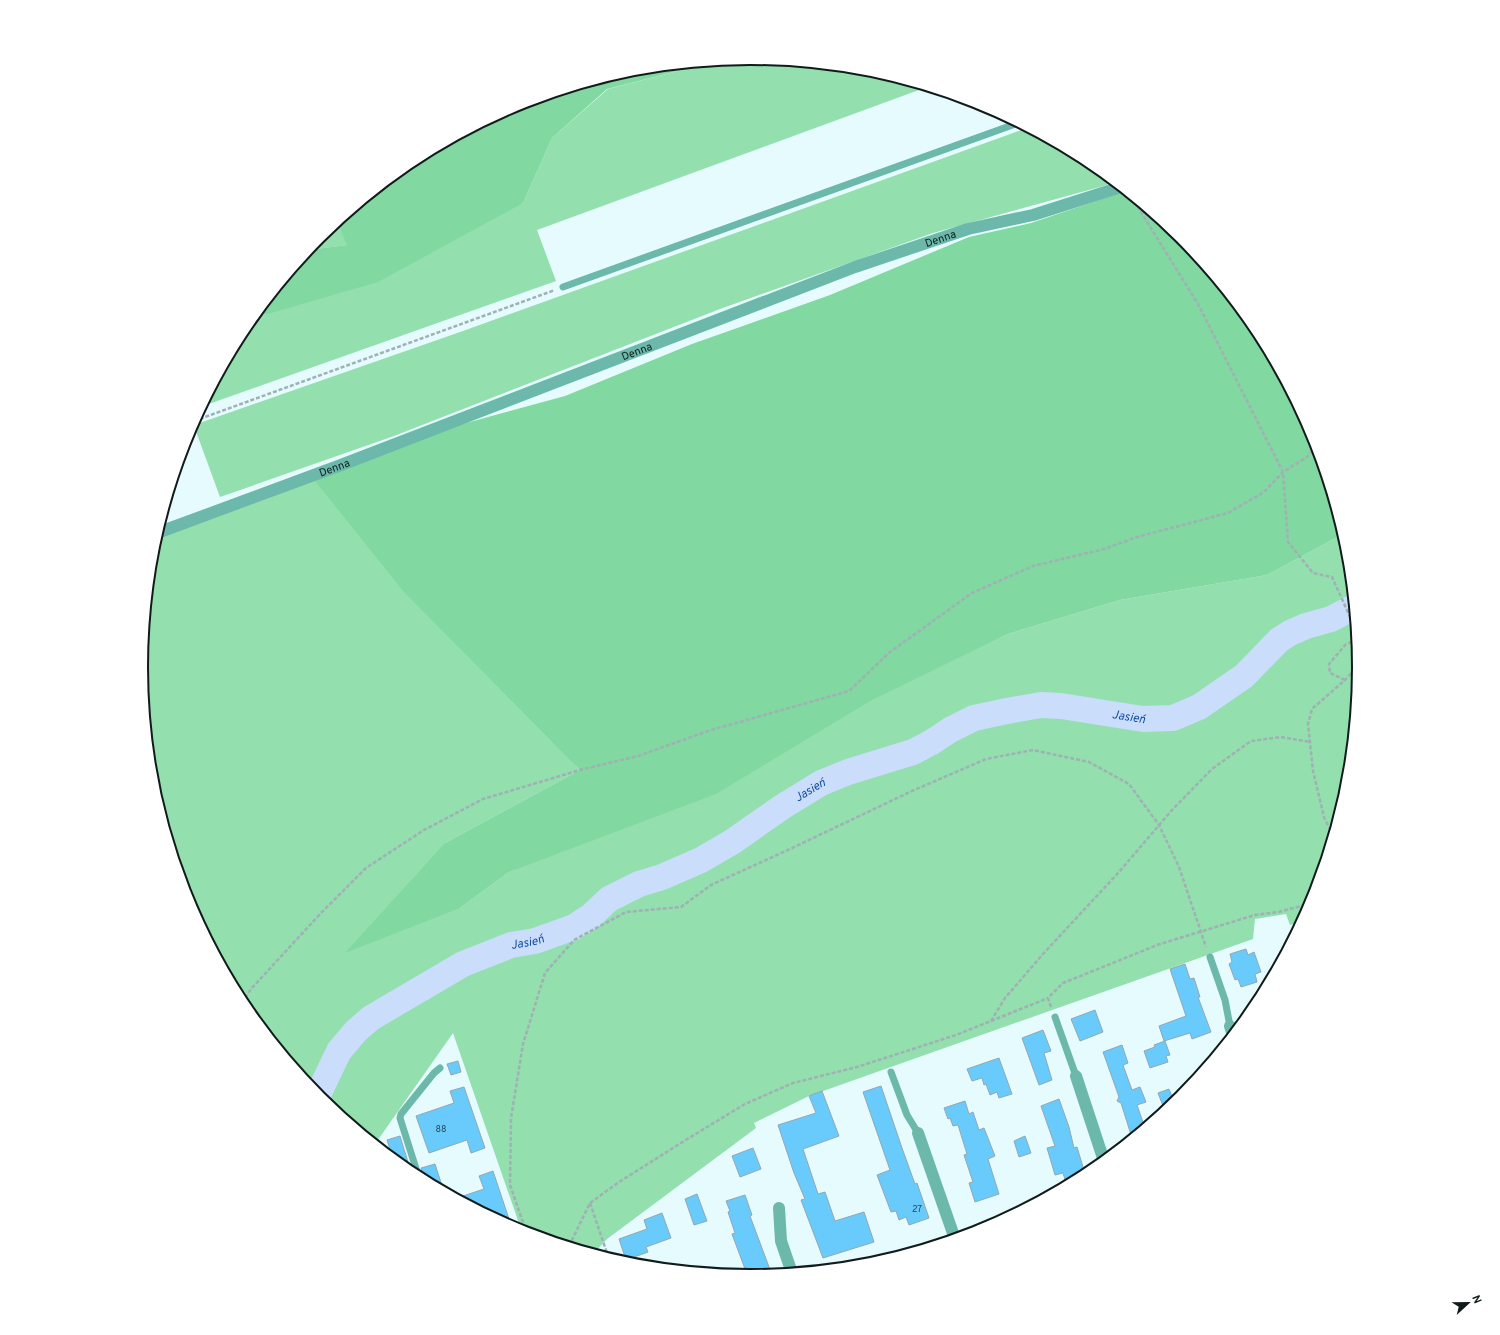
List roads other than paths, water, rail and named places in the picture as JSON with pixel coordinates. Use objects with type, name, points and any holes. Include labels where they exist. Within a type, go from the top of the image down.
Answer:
[{"type":"street","name":"Denna","points":[[164,531],[341,465],[855,267],[968,229],[1033,215],[1116,189]]},
{"type":"street","points":[[1076,1076],[1102,1156]]},
{"type":"street","points":[[918,1133],[954,1234]]},
{"type":"street","points":[[779,1208],[781,1241],[791,1269]]},
{"type":"lane","points":[[563,287],[1012,125]]},
{"type":"lane","points":[[1210,957],[1225,1000],[1232,1029]]},
{"type":"lane","points":[[1055,1017],[1076,1076]]},
{"type":"lane","points":[[416,1169],[400,1118],[401,1114],[434,1073],[440,1068]]},
{"type":"lane","points":[[891,1072],[907,1114],[918,1133]]},
{"type":"waterway","name":"Jasień","points":[[320,1090],[339,1051],[356,1031],[371,1018],[463,964],[511,945],[535,941],[574,927],[591,916],[609,899],[639,884],[662,877],[701,860],[732,842],[782,807],[821,783],[848,772],[913,752],[950,730],[974,718],[1007,711],[1041,705],[1061,706],[1143,719],[1173,718],[1199,707],[1244,676],[1279,640],[1290,633],[1306,626],[1331,619],[1349,610]]}]
